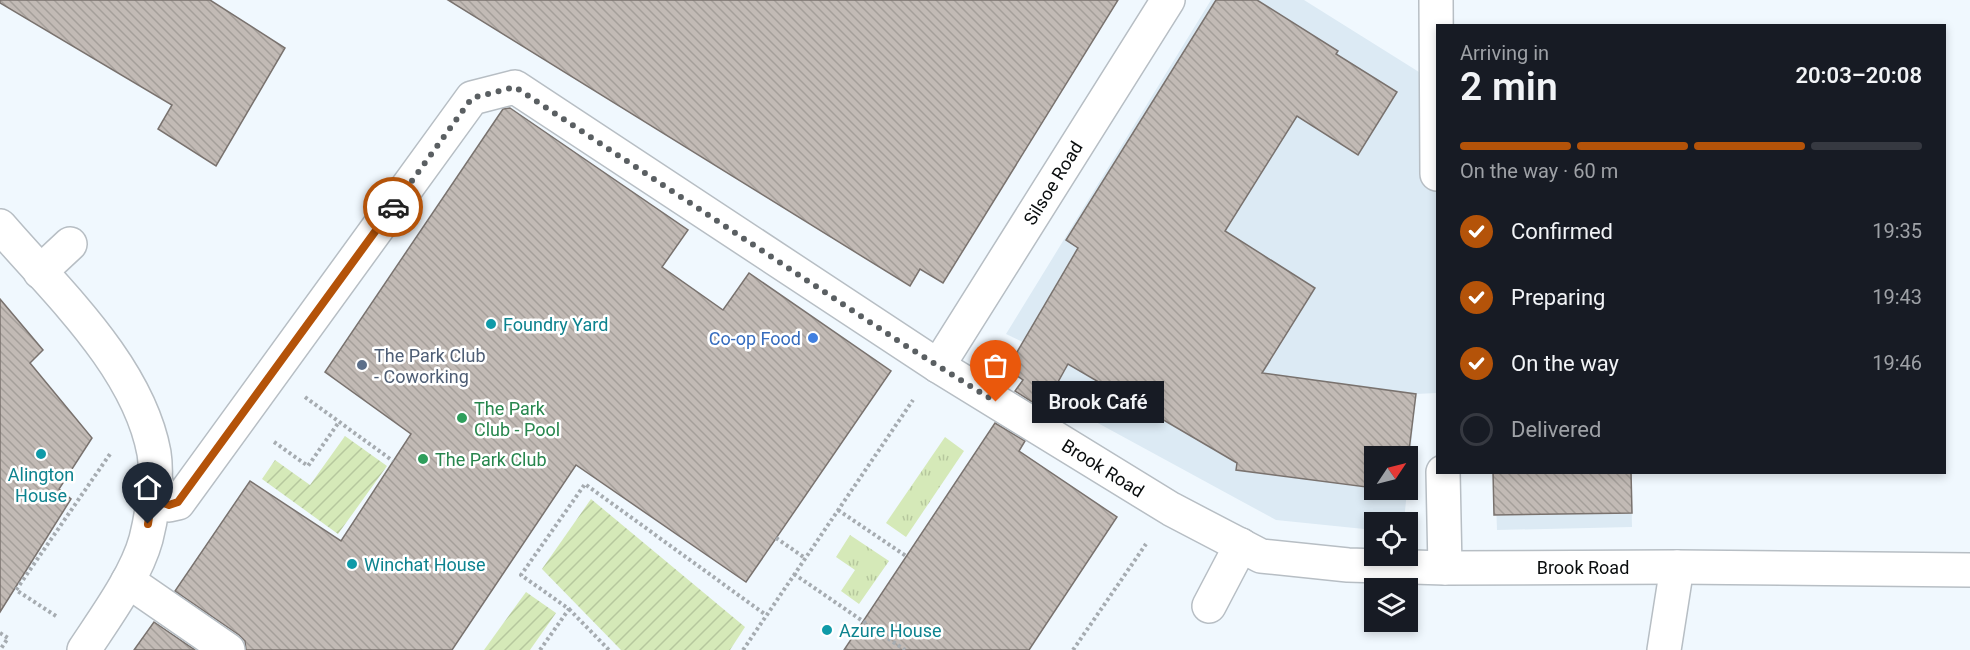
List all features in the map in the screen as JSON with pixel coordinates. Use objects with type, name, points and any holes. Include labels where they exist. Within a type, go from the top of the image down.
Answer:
[{"type":"street","name":"Silsoe Road","points":[[938,366],[1168,0]]},
{"type":"street","points":[[1436,0],[1436,24]]},
{"type":"street","name":"Brook Road","points":[[155,478],[161,502],[169,505],[178,502],[472,98],[515,87],[938,366],[1171,509],[1261,556],[1348,565],[1445,568],[1677,567],[1970,570]]},
{"type":"street","points":[[0,226],[83,320],[121,370],[137,400],[154,453],[155,478],[146,540],[128,581],[84,650]]},
{"type":"street","points":[[40,272],[70,244]]},
{"type":"street","points":[[1443,474],[1445,568]]},
{"type":"street","points":[[1209,606],[1241,545]]},
{"type":"street","points":[[1664,650],[1677,567]]},
{"type":"street","points":[[128,581],[228,650]]},
{"type":"path","points":[[297,392],[393,461]]},
{"type":"path","points":[[743,650],[915,398]]},
{"type":"path","points":[[266,436],[308,466],[339,422]]},
{"type":"path","points":[[56,616],[16,590],[114,449]]},
{"type":"path","points":[[609,650],[569,609],[521,575],[585,484],[766,615]]},
{"type":"path","points":[[838,510],[906,556]]},
{"type":"path","points":[[1072,650],[1152,536]]},
{"type":"path","points":[[777,538],[805,558]]},
{"type":"path","points":[[794,574],[905,650]]},
{"type":"path","points":[[540,650],[569,609]]},
{"type":"path","points":[[0,633],[8,638],[0,650]]},
{"type":"shaded area","points":[[1211,0],[1304,0],[1419,72],[1436,73],[1436,393],[1416,394],[1411,446],[1364,446],[1364,500],[1406,500],[1405,512],[1364,512],[1364,529],[1276,520],[1050,397],[1068,364],[1006,334]]},
{"type":"shaded area","points":[[1495,474],[1631,474],[1632,527],[1497,530]]},
{"type":"green space","points":[[345,436],[387,466],[338,534],[262,479],[275,460],[310,485]]},
{"type":"green space","points":[[945,437],[964,451],[906,537],[886,523]]},
{"type":"green space","points":[[591,499],[745,627],[730,650],[621,650],[542,569]]},
{"type":"green space","points":[[850,535],[889,561],[859,604],[841,591],[855,570],[836,557]]},
{"type":"green space","points":[[526,592],[556,613],[530,650],[484,650]]},
{"type":"building","points":[[0,0],[210,0],[285,48],[216,166],[158,129],[172,105],[0,3]]},
{"type":"building","points":[[448,0],[1118,0],[943,283],[920,269],[910,286]]},
{"type":"building","points":[[1216,0],[1257,0],[1338,51],[1336,54],[1397,92],[1358,155],[1297,116],[1225,231],[1315,288],[1262,373],[1416,394],[1410,446],[1364,446],[1364,487],[1236,470],[1237,463],[1068,364],[1043,409],[1015,391],[1023,380],[1007,369],[1078,248],[1066,240]]},
{"type":"building","points":[[510,108],[688,230],[662,267],[723,310],[749,273],[891,371],[746,582],[576,465],[452,650],[246,650],[245,641],[239,635],[175,591],[250,481],[341,541],[411,434],[325,372],[503,109]]},
{"type":"building","name":"Alington House","points":[[0,299],[43,350],[30,363],[92,438],[59,489],[71,499],[0,612]]},
{"type":"building","points":[[995,423],[1025,441],[1019,451],[1117,517],[1029,650],[844,650]]},
{"type":"building","points":[[1493,474],[1631,474],[1632,513],[1494,515]]},
{"type":"building","points":[[154,622],[195,650],[134,650]]},
{"type":"way so far","points":[[393,207],[472,98],[515,87],[903,344],[996,402]]},
{"type":"place","name":"Foundry Yard","points":[[491,324]]},
{"type":"place","name":"Co-op Food","points":[[813,338]]},
{"type":"place","name":"The Park Club - Coworking","points":[[362,365]]},
{"type":"place","name":"Brook Café","points":[[996,402]]},
{"type":"place","name":"The Park Club - Pool","points":[[462,418]]},
{"type":"place","name":"Alington House","points":[[41,454]]},
{"type":"place","name":"The Park Club","points":[[423,459]]},
{"type":"place","name":"Winchat House","points":[[352,564]]},
{"type":"place","name":"Azure House","points":[[827,630]]},
{"type":"route","points":[[148,524],[155,478],[161,502],[169,505],[178,502],[393,207]]}]
